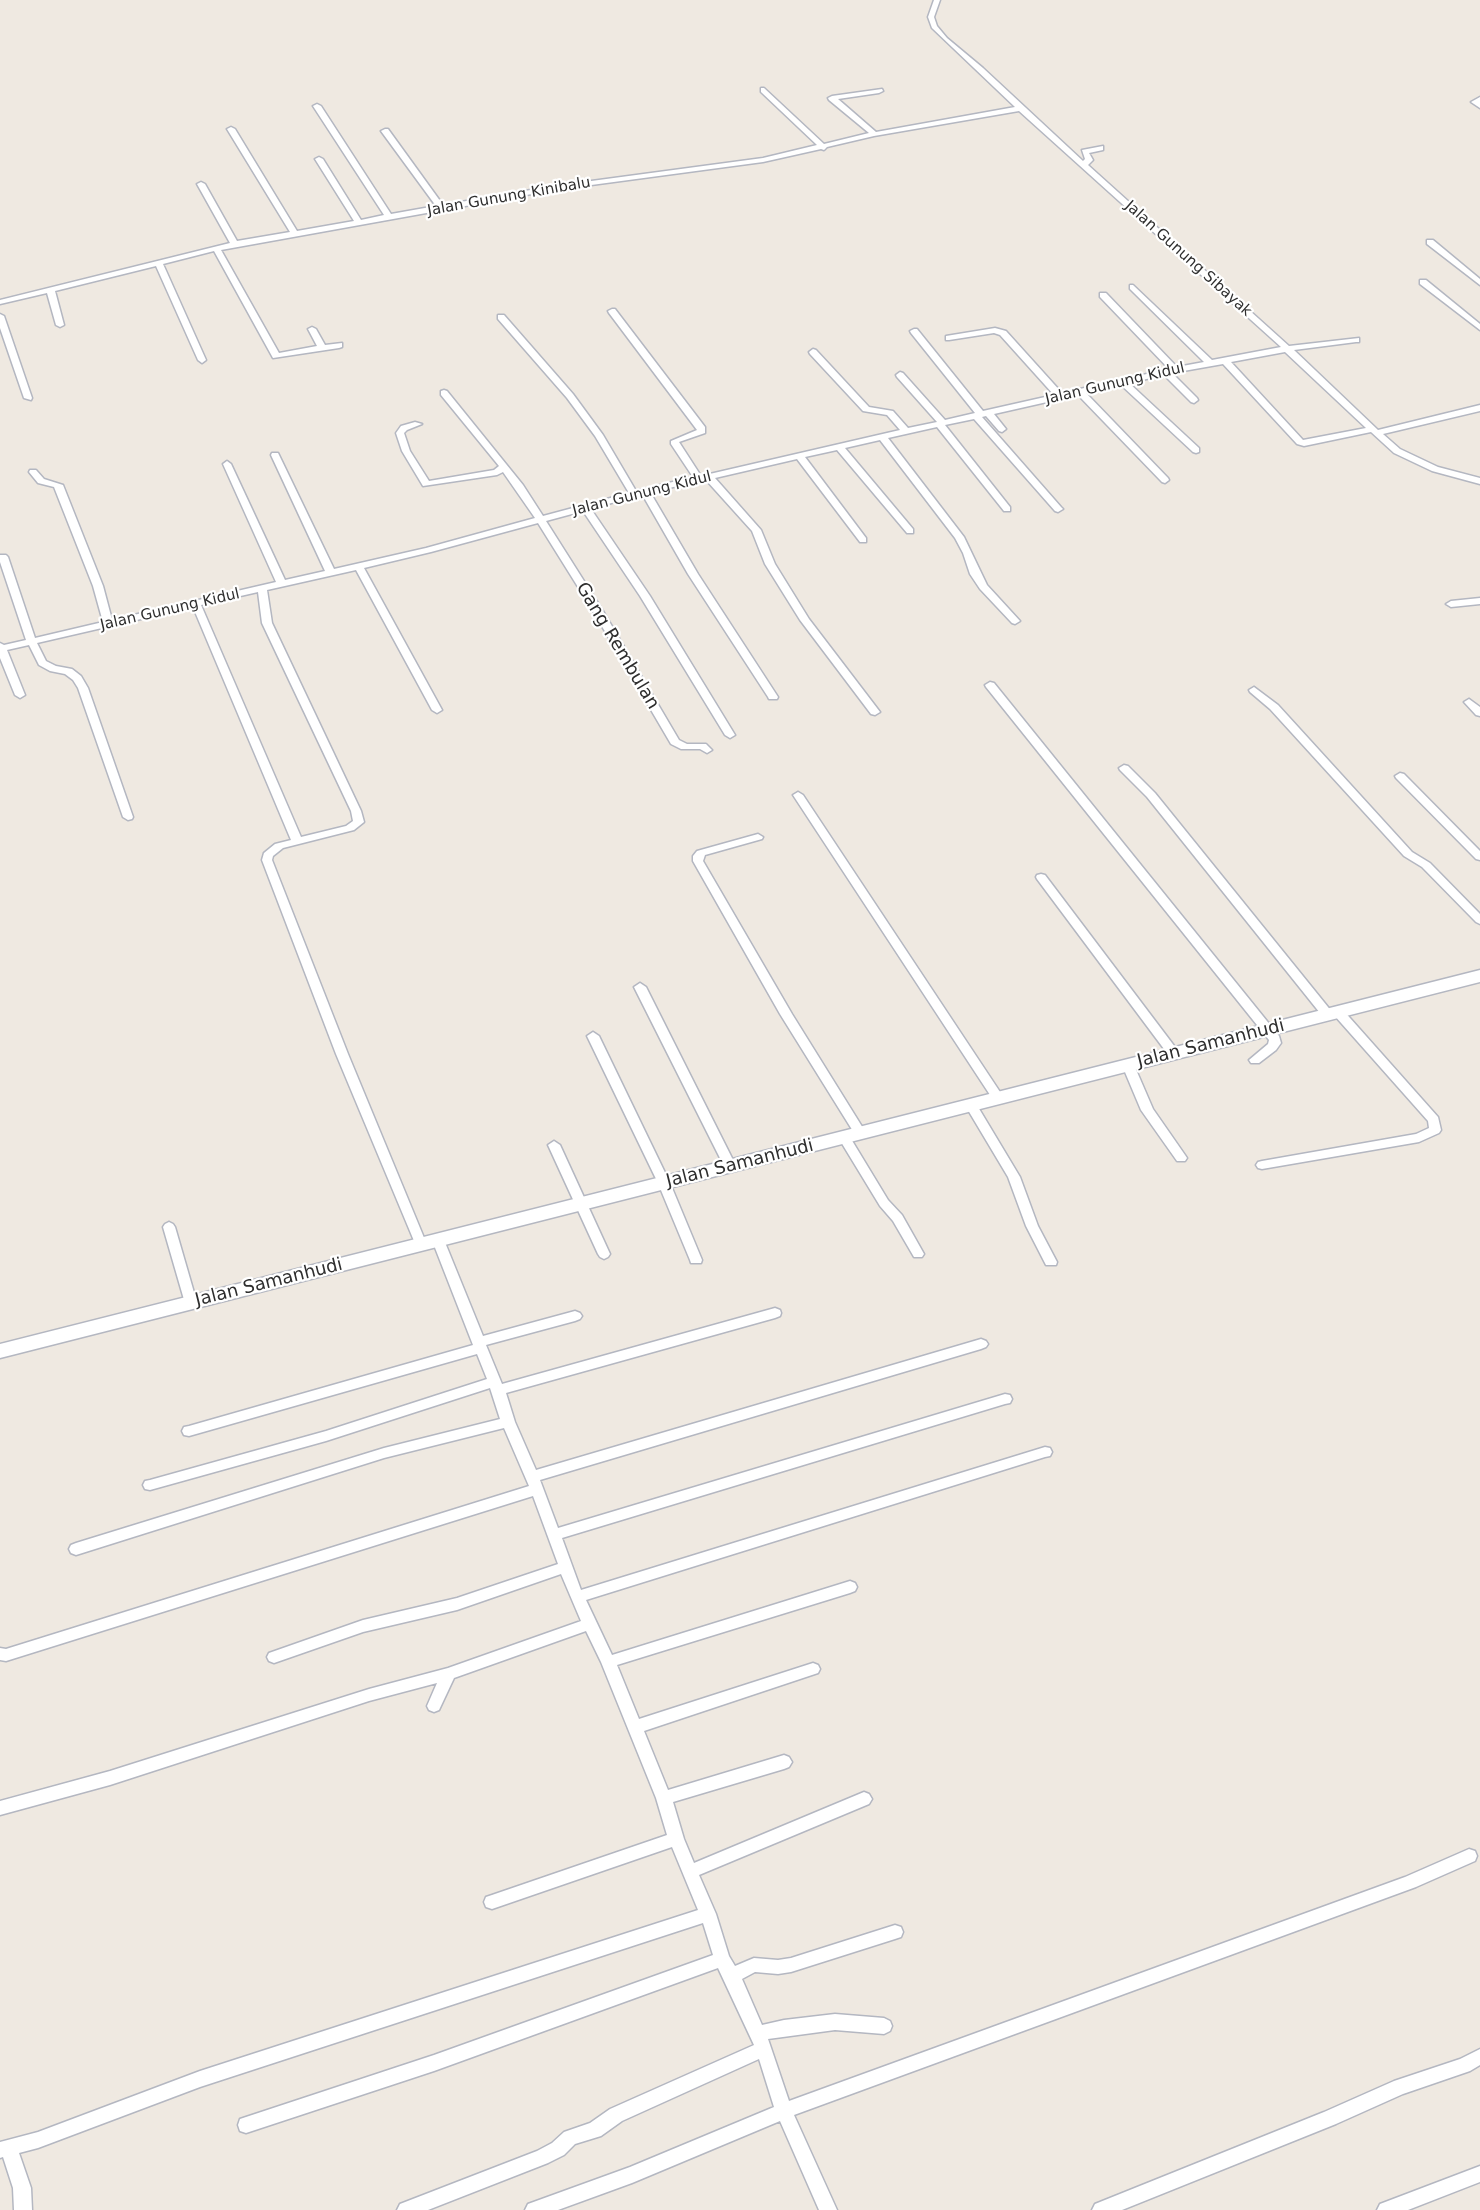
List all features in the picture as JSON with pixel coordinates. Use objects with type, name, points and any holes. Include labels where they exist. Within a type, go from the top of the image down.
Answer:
[{"type":"street","name":"Jalan Gunung Sibayak","points":[[938,0],[931,17],[937,31],[1262,324],[1397,451],[1421,463],[1480,481]]},
{"type":"street","points":[[764,90],[824,147]]},
{"type":"street","points":[[874,134],[832,98],[879,91]]},
{"type":"street","points":[[1480,99],[1475,102],[1480,106]]},
{"type":"street","points":[[317,106],[390,218]]},
{"type":"street","name":"Jalan Gunung Kinibalu","points":[[0,302],[235,244],[554,188],[763,160],[874,134],[1022,108]]},
{"type":"street","points":[[231,129],[295,234]]},
{"type":"street","points":[[385,131],[441,208]]},
{"type":"street","points":[[1084,164],[1089,160],[1085,152],[1100,148]]},
{"type":"street","points":[[319,159],[359,223]]},
{"type":"street","points":[[201,184],[235,244]]},
{"type":"street","points":[[1430,243],[1480,283]]},
{"type":"street","points":[[217,249],[276,356],[339,345]]},
{"type":"street","points":[[159,263],[202,360]]},
{"type":"street","points":[[1423,282],[1480,328]]},
{"type":"street","points":[[1133,287],[1210,363]]},
{"type":"street","points":[[51,291],[60,325]]},
{"type":"street","points":[[1103,295],[1194,400]]},
{"type":"street","points":[[612,311],[701,427],[702,431],[675,441],[675,444],[704,478],[756,530],[770,564],[805,620],[875,712]]},
{"type":"street","points":[[0,316],[28,398]]},
{"type":"street","points":[[501,317],[570,396],[599,435],[634,494]]},
{"type":"street","points":[[312,329],[322,348]]},
{"type":"street","points":[[949,338],[995,330],[1003,333],[1060,397]]},
{"type":"street","points":[[914,331],[1058,509]]},
{"type":"street","name":"Jalan Gunung Kidul","points":[[0,648],[359,567],[540,521],[645,491],[1171,371],[1286,349],[1356,340]]},
{"type":"street","points":[[813,352],[866,410],[890,413],[906,432]]},
{"type":"street","points":[[1224,360],[1303,443],[1480,408]]},
{"type":"street","points":[[900,375],[1007,509]]},
{"type":"street","points":[[1123,382],[1196,450]]},
{"type":"street","points":[[1080,392],[1165,480]]},
{"type":"street","name":"Gang Rembulan","points":[[444,393],[520,487],[598,611],[675,742],[685,747],[700,746],[707,750]]},
{"type":"street","points":[[982,415],[1002,429]]},
{"type":"street","points":[[418,424],[404,428],[400,433],[406,451],[426,484],[497,472],[504,467]]},
{"type":"street","points":[[882,437],[959,537],[983,587],[1015,621]]},
{"type":"street","points":[[839,447],[910,531]]},
{"type":"street","points":[[274,456],[331,573]]},
{"type":"street","points":[[799,456],[863,540]]},
{"type":"street","points":[[227,464],[281,584]]},
{"type":"street","points":[[33,472],[41,481],[58,484],[98,586],[108,624]]},
{"type":"street","points":[[645,491],[693,574],[773,697]]},
{"type":"street","points":[[586,508],[645,596],[730,735]]},
{"type":"street","points":[[3,557],[32,642],[42,663],[54,669],[68,671],[82,688],[128,817]]},
{"type":"street","points":[[359,567],[437,710]]},
{"type":"street","points":[[262,589],[267,623],[358,817],[357,825],[350,828],[279,846],[268,855],[269,865],[342,1054],[480,1345],[507,1422],[534,1483],[577,1598],[608,1662],[664,1798],[676,1839],[708,1914],[722,1959],[732,1976],[761,2042],[784,2111],[828,2210]]},
{"type":"street","points":[[1451,604],[1480,601]]},
{"type":"street","points":[[196,604],[297,841]]},
{"type":"street","points":[[0,648],[21,695]]},
{"type":"street","points":[[990,684],[1267,1030],[1275,1043],[1255,1060]]},
{"type":"street","points":[[1254,690],[1274,707],[1408,854],[1426,865],[1480,920]]},
{"type":"street","points":[[1469,702],[1480,713]]},
{"type":"street","points":[[1124,768],[1151,795],[1333,1013],[1434,1120],[1435,1130],[1419,1138],[1262,1165]]},
{"type":"street","points":[[1400,776],[1480,856]]},
{"type":"street","points":[[798,795],[998,1098]]},
{"type":"street","points":[[758,837],[701,853],[698,861],[852,1135],[884,1203],[898,1218],[918,1254]]},
{"type":"street","points":[[1041,877],[1174,1054]]},
{"type":"street","name":"Jalan Samanhudi","points":[[0,1351],[1480,976]]},
{"type":"street","points":[[640,987],[730,1166]]},
{"type":"street","points":[[593,1036],[664,1183],[696,1260]]},
{"type":"street","points":[[1128,1065],[1147,1110],[1181,1158]]},
{"type":"street","points":[[971,1105],[1014,1177],[1032,1226],[1051,1262]]},
{"type":"street","points":[[554,1145],[604,1254]]},
{"type":"street","points":[[169,1227],[191,1303]]},
{"type":"street","points":[[150,1485],[495,1386],[775,1313]]},
{"type":"street","points":[[189,1431],[575,1316]]},
{"type":"street","points":[[0,1654],[6,1655],[534,1483],[981,1344]]},
{"type":"street","points":[[554,1535],[1005,1398]]},
{"type":"street","points":[[76,1549],[384,1453],[507,1422]]},
{"type":"street","points":[[577,1598],[1045,1452]]},
{"type":"street","points":[[274,1658],[363,1626],[457,1604],[566,1567]]},
{"type":"street","points":[[608,1662],[850,1587]]},
{"type":"street","points":[[0,1808],[110,1778],[369,1695],[448,1674],[589,1624]]},
{"type":"street","points":[[635,1727],[813,1670]]},
{"type":"street","points":[[434,1706],[448,1674]]},
{"type":"street","points":[[664,1798],[784,1762]]},
{"type":"street","points":[[691,1872],[864,1799]]},
{"type":"street","points":[[492,1902],[676,1839]]},
{"type":"street","points":[[534,2210],[632,2175],[784,2111],[1410,1882],[1469,1856]]},
{"type":"street","points":[[23,2210],[22,2188],[4,2148],[38,2140],[200,2079],[708,1914]]},
{"type":"street","points":[[732,1976],[754,1965],[778,1967],[791,1965],[895,1932]]},
{"type":"street","points":[[246,2125],[434,2062],[722,1959]]},
{"type":"street","points":[[406,2210],[542,2157],[558,2149],[570,2138],[595,2130],[616,2115],[761,2042],[784,2028],[835,2022],[884,2026]]},
{"type":"street","points":[[1101,2210],[1330,2118],[1400,2087],[1480,2057]]},
{"type":"street","points":[[1386,2210],[1480,2174]]}]
